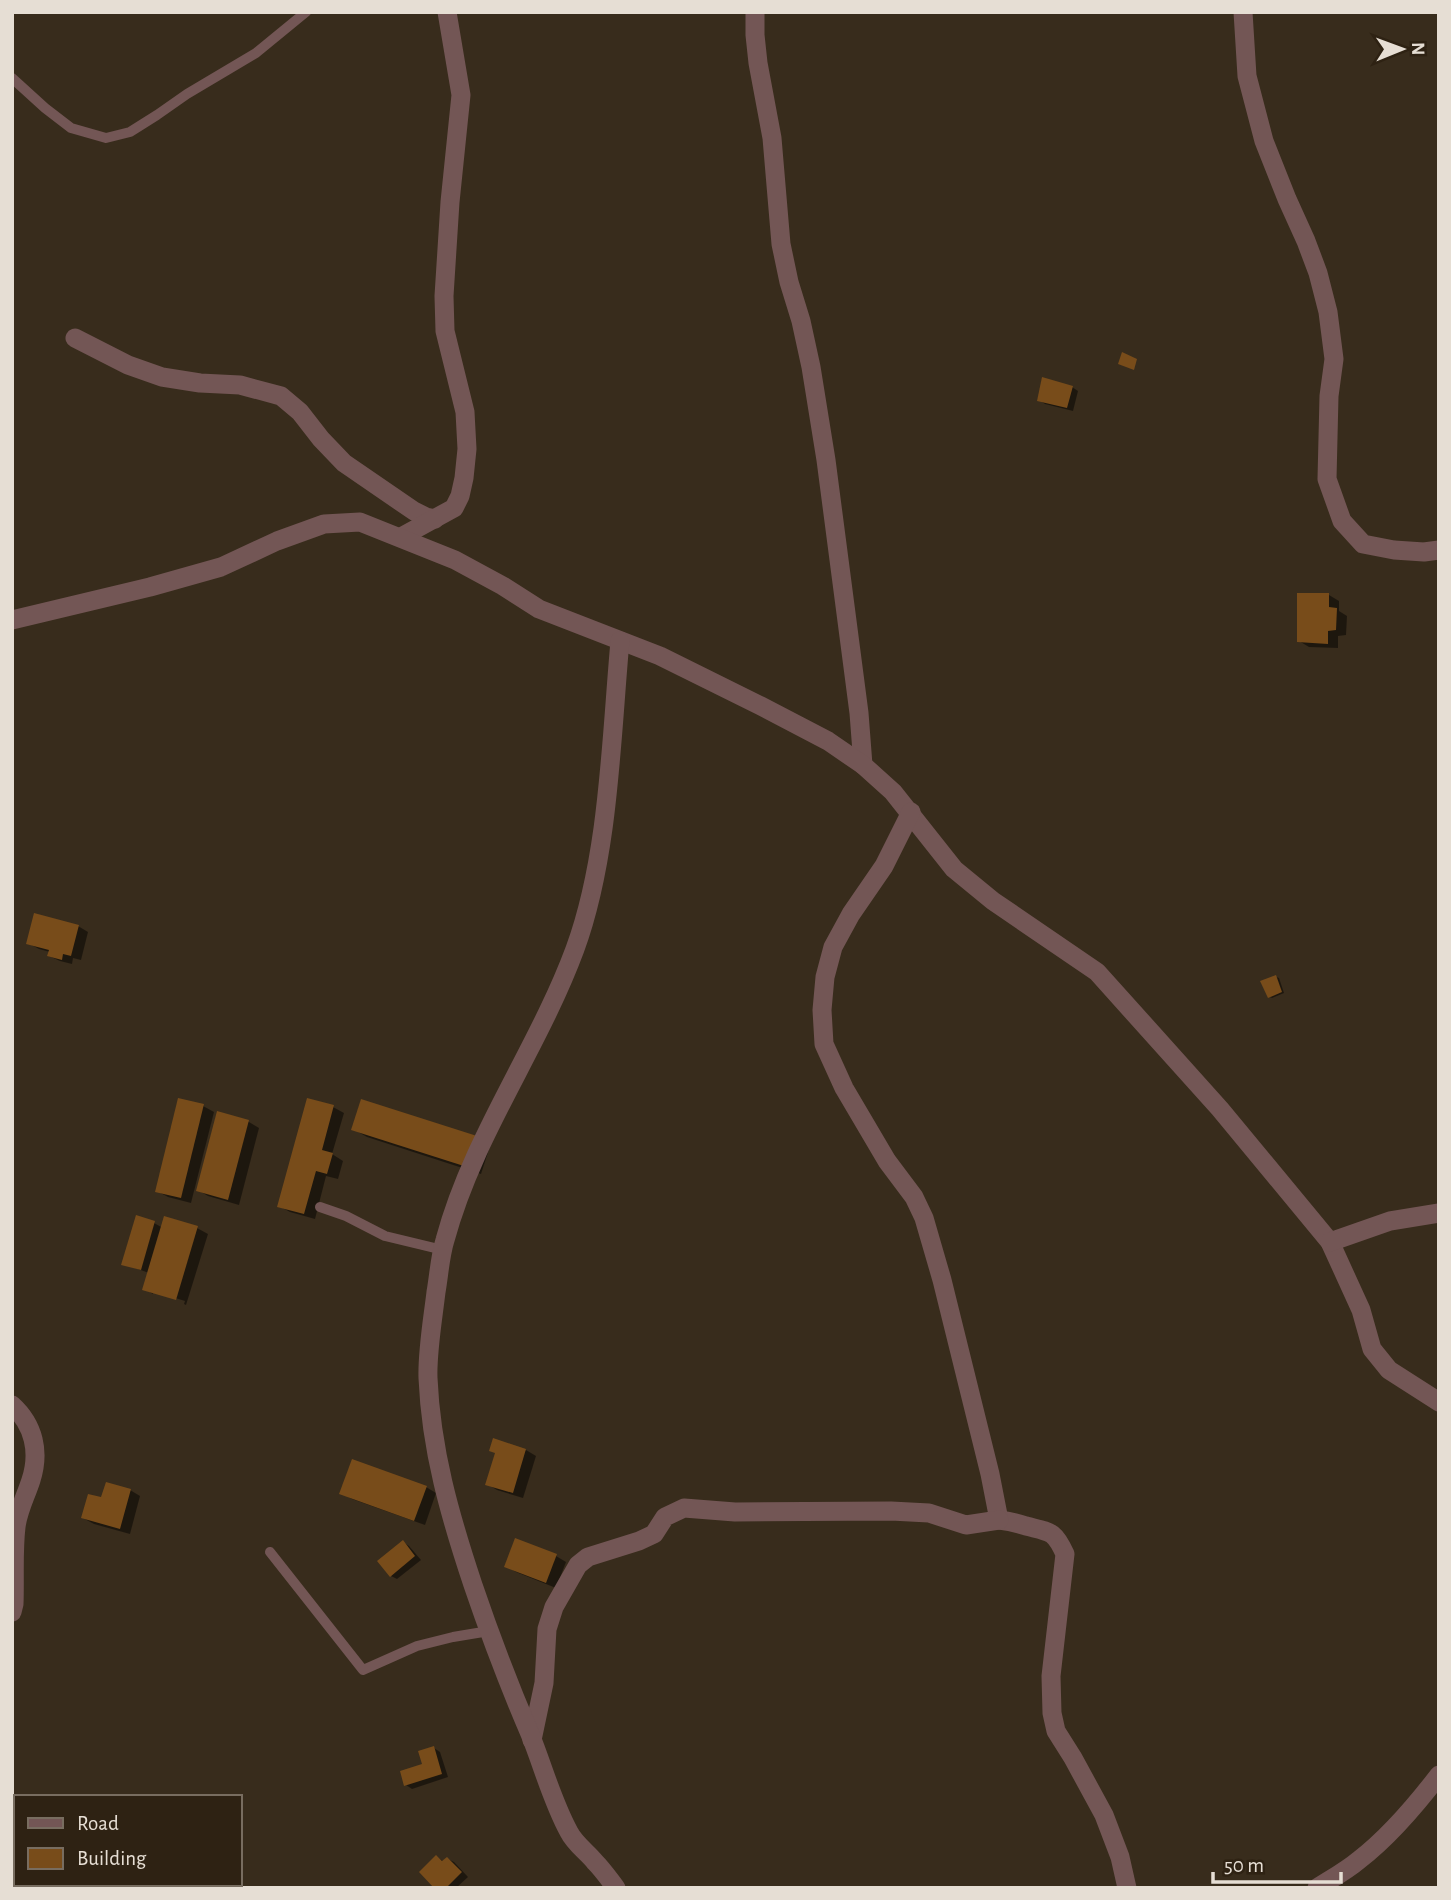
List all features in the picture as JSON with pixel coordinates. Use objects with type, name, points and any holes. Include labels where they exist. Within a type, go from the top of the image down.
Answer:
[{"type":"street","points":[[401,537],[454,508],[464,478],[467,449],[465,412],[445,331],[444,296],[450,202],[461,96],[447,12]]},
{"type":"street","points":[[755,12],[758,63],[772,138],[781,244],[801,321],[824,447],[859,713],[863,765]]},
{"type":"street","points":[[1243,12],[1247,76],[1264,141],[1307,241],[1328,312],[1334,359],[1329,396],[1327,479],[1342,521],[1363,544],[1394,550],[1439,550]]},
{"type":"street","points":[[75,338],[128,365],[162,377],[240,385],[281,396],[300,412],[344,463],[414,511],[435,519]]},
{"type":"street","points":[[12,620],[221,567],[276,541],[324,524],[360,522],[455,560],[539,609],[660,656],[828,741],[863,765],[893,792],[954,869],[993,901],[1097,972],[1220,1109],[1330,1242],[1361,1310],[1372,1349],[1389,1370],[1439,1402]]},
{"type":"street","points":[[616,1888],[570,1836],[551,1794],[489,1631],[457,1539],[445,1495],[432,1438],[427,1374],[443,1250],[466,1175],[501,1101],[537,1035],[575,948],[590,896],[604,817],[620,641]]},
{"type":"street","points":[[911,812],[884,866],[851,914],[833,947],[825,977],[822,1010],[824,1044],[844,1088],[887,1161],[914,1197],[924,1218],[942,1280],[999,1520]]},
{"type":"street","points":[[1330,1242],[1390,1221],[1439,1213]]},
{"type":"street","points":[[12,1405],[29,1425],[34,1438],[36,1461],[16,1523],[12,1612]]},
{"type":"street","points":[[532,1740],[544,1683],[547,1629],[554,1607],[578,1565],[588,1557],[654,1534],[664,1517],[684,1508],[734,1512],[929,1513],[966,1525],[999,1520],[1044,1529],[1057,1539],[1065,1554],[1051,1676],[1052,1713],[1056,1731],[1104,1815],[1120,1857],[1127,1888]]},
{"type":"street","points":[[1317,1888],[1374,1848],[1439,1775]]},
{"type":"lane","points":[[12,78],[71,128],[106,138],[130,132],[157,116],[187,94],[257,52],[306,12]]},
{"type":"lane","points":[[320,1208],[346,1216],[386,1236],[443,1250]]},
{"type":"lane","points":[[270,1552],[363,1670],[417,1646],[489,1631]]},
{"type":"building","points":[[1122,352],[1137,359],[1134,370],[1118,364]]},
{"type":"building","points":[[1042,377],[1073,386],[1067,408],[1037,401]]},
{"type":"building","points":[[1297,593],[1329,593],[1329,607],[1337,608],[1336,630],[1328,631],[1328,644],[1297,642]]},
{"type":"building","points":[[34,913],[79,925],[71,956],[63,954],[62,960],[47,956],[49,950],[26,944]]},
{"type":"building","points":[[1276,975],[1282,992],[1268,998],[1260,981]]},
{"type":"building","points":[[178,1098],[204,1104],[181,1198],[155,1192]]},
{"type":"building","points":[[307,1098],[334,1105],[322,1150],[333,1153],[327,1174],[316,1171],[304,1214],[277,1207]]},
{"type":"building","points":[[361,1099],[477,1136],[467,1167],[351,1130]]},
{"type":"building","points":[[217,1111],[249,1120],[228,1200],[196,1191]]},
{"type":"building","points":[[136,1215],[155,1221],[141,1270],[121,1265]]},
{"type":"building","points":[[164,1216],[198,1226],[176,1300],[142,1290]]},
{"type":"building","points":[[493,1438],[526,1449],[513,1493],[485,1485],[495,1453],[489,1451]]},
{"type":"building","points":[[352,1459],[427,1486],[414,1521],[339,1494]]},
{"type":"building","points":[[106,1482],[131,1489],[120,1529],[81,1518],[88,1494],[101,1497]]},
{"type":"building","points":[[515,1538],[557,1554],[546,1583],[504,1567]]},
{"type":"building","points":[[403,1540],[415,1556],[390,1577],[377,1561]]},
{"type":"building","points":[[434,1746],[442,1774],[404,1786],[400,1771],[422,1764],[418,1751]]},
{"type":"building","points":[[436,1855],[442,1861],[447,1857],[462,1872],[446,1888],[434,1888],[419,1872]]}]
